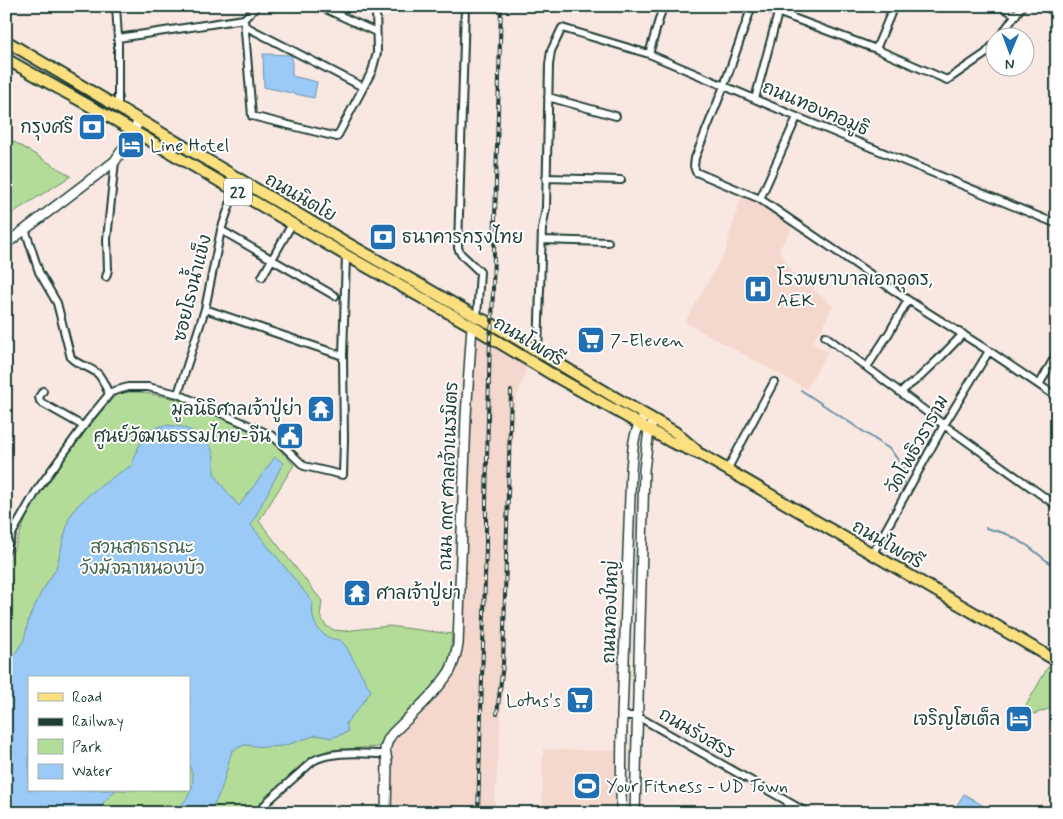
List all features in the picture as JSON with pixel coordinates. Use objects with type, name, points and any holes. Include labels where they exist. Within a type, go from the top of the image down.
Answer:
[{"type":"main road","name":"ถนนนิตโย","points":[[6,41],[118,109],[347,242],[475,321]]},
{"type":"main road","name":"ถนนนิตโย","points":[[6,60],[134,131],[344,254],[475,321]]},
{"type":"main road","points":[[113,119],[118,109]]},
{"type":"main road","name":"ถนนโพศรี","points":[[475,321],[492,324],[621,401],[650,422],[671,442],[702,455],[1057,660]]},
{"type":"main road","name":"ถนนโพศรี","points":[[475,321],[560,379],[639,424],[650,422],[675,432],[702,455]]},
{"type":"main road","points":[[621,401],[637,407],[671,426],[675,432]]},
{"type":"street","points":[[116,6],[118,109]]},
{"type":"street","points":[[256,6],[244,22],[252,116],[337,136],[372,71],[377,53],[376,6]]},
{"type":"street","points":[[319,6],[376,32]]},
{"type":"street","points":[[465,6],[458,248],[461,254],[480,272],[475,321]]},
{"type":"street","points":[[649,54],[663,6]]},
{"type":"street","points":[[752,6],[724,86],[694,158],[696,172],[760,199],[908,300],[1057,396]]},
{"type":"street","points":[[761,6],[876,50],[947,80],[986,53]]},
{"type":"street","points":[[876,50],[894,6]]},
{"type":"street","points":[[1000,6],[1016,15]]},
{"type":"street","points":[[1006,28],[1022,6]]},
{"type":"street","points":[[1046,6],[1057,15]]},
{"type":"street","points":[[755,99],[778,13]]},
{"type":"street","points":[[118,38],[244,22],[363,87]]},
{"type":"street","name":"ถนนทองคอมูธิ","points":[[548,97],[551,51],[562,28],[649,54],[1057,224]]},
{"type":"street","points":[[538,351],[542,229],[546,208],[548,97],[616,116]]},
{"type":"street","points":[[760,199],[797,117]]},
{"type":"street","points":[[6,244],[115,161],[140,121]]},
{"type":"street","points":[[106,277],[108,270],[107,239],[115,161]]},
{"type":"street","points":[[546,178],[621,180]]},
{"type":"street","name":"ซอยโรงน้ำแข็ง","points":[[178,394],[205,309],[222,230],[235,190]]},
{"type":"street","points":[[262,277],[292,224]]},
{"type":"street","points":[[26,229],[39,272],[57,303],[71,358],[76,363],[98,374],[109,394]]},
{"type":"street","points":[[222,230],[335,296]]},
{"type":"street","points":[[542,240],[608,242]]},
{"type":"street","points":[[6,551],[10,531],[83,426],[111,392],[128,387],[148,388],[178,394],[274,436],[304,466],[343,475],[344,254]]},
{"type":"street","points":[[867,367],[889,334],[908,300]]},
{"type":"street","points":[[205,309],[343,356]]},
{"type":"street","name":"ถนน ๓๙ ศาลเจ้าเนรมิตร","points":[[386,813],[386,749],[388,740],[439,686],[450,670],[458,645],[466,416],[475,321]]},
{"type":"street","points":[[901,393],[933,365],[963,334]]},
{"type":"street","points":[[825,336],[1057,506]]},
{"type":"street","name":"วัดโพธิวราราม","points":[[873,553],[944,424],[989,351]]},
{"type":"street","points":[[1039,385],[1057,353]]},
{"type":"street","points":[[727,470],[774,382]]},
{"type":"street","points":[[43,391],[39,397],[42,403],[83,426]]},
{"type":"street","name":"ถนนทองใหญ่","points":[[635,813],[644,470],[650,422]]},
{"type":"street","name":"ถนนทองใหญ่","points":[[621,813],[622,716],[630,469],[639,424]]},
{"type":"street","points":[[630,469],[644,470]]},
{"type":"street","name":"ถนนรังสรร","points":[[622,716],[638,716],[808,813]]},
{"type":"street","points":[[258,813],[269,800],[313,760],[331,755],[386,754]]},
{"type":"street","points":[[787,801],[789,813]]},
{"type":"shaded area","name":"โรงพยาบาลเอกอุดร, AEK","points":[[742,193],[794,225],[779,250],[791,271],[833,306],[813,343],[828,352],[806,389],[685,322],[725,252]]},
{"type":"shaded area","points":[[480,337],[485,337],[524,362],[526,372],[515,401],[510,479],[506,647],[495,801],[497,813],[390,813],[392,742],[455,670],[460,658],[469,413],[474,342]]},
{"type":"shaded area","points":[[543,749],[616,751],[614,813],[542,813]]},
{"type":"green space","points":[[6,137],[71,176],[6,217]]},
{"type":"green space","name":"สวนสาธารณะ วังมัจฉาหนองบัว","points":[[125,392],[139,392],[177,399],[272,441],[294,465],[259,521],[322,601],[320,616],[326,626],[334,630],[344,631],[388,626],[452,634],[450,658],[441,676],[378,747],[329,750],[303,763],[252,813],[6,813],[6,568],[30,509],[42,487],[79,437],[116,395]]},
{"type":"green space","points":[[1048,667],[1057,673],[1057,706],[1034,714],[1024,709]]},
{"type":"water","points":[[263,54],[292,55],[292,76],[317,82],[314,98],[264,87]]},
{"type":"water","name":"สวนสาธารณะ วังมัจฉาหนองบัว","points":[[165,425],[183,427],[200,435],[211,447],[214,457],[214,473],[239,506],[275,457],[283,463],[251,525],[308,596],[313,604],[313,617],[318,629],[327,637],[340,640],[345,645],[371,691],[346,723],[348,732],[331,738],[317,735],[283,746],[244,745],[232,751],[221,790],[209,813],[175,813],[191,791],[193,779],[190,767],[190,676],[28,676],[28,792],[114,792],[102,804],[100,813],[6,813],[6,668],[24,640],[29,618],[41,593],[56,569],[69,518],[77,506],[91,493],[131,466],[142,439],[151,429]]},
{"type":"water","points":[[964,794],[995,813],[952,813]]},
{"type":"waterway","points":[[801,390],[891,450],[904,469],[903,480],[905,485]]},
{"type":"waterway","points":[[986,528],[1007,534],[1028,546],[1057,569]]},
{"type":"railway","points":[[478,813],[490,336],[492,324],[501,6]]},
{"type":"railway","points":[[497,714],[503,664],[511,391]]},
{"type":"place","name":"กรุงศรี","points":[[92,127]]},
{"type":"place","name":"Line Hotel","points":[[131,145]]},
{"type":"place","name":"ธนาคารกรุงไทย","points":[[383,237]]},
{"type":"place","name":"โรงพยาบาลเอกอุดร, AEK","points":[[758,289]]},
{"type":"place","name":"7-Eleven","points":[[591,340]]},
{"type":"place","name":"มูลนิธิศาลเจ้าปู่ย่า","points":[[321,409]]},
{"type":"place","name":"ศูนย์วัฒนธรรมไทย-จีน","points":[[290,436]]},
{"type":"place","name":"ศาลเจ้าปู่ย่า","points":[[357,593]]},
{"type":"place","name":"Lotus's","points":[[580,700]]},
{"type":"place","name":"เจริญโฮเต็ล","points":[[1019,719]]},
{"type":"place","name":"Your Fitness - UD Town","points":[[587,786]]}]
